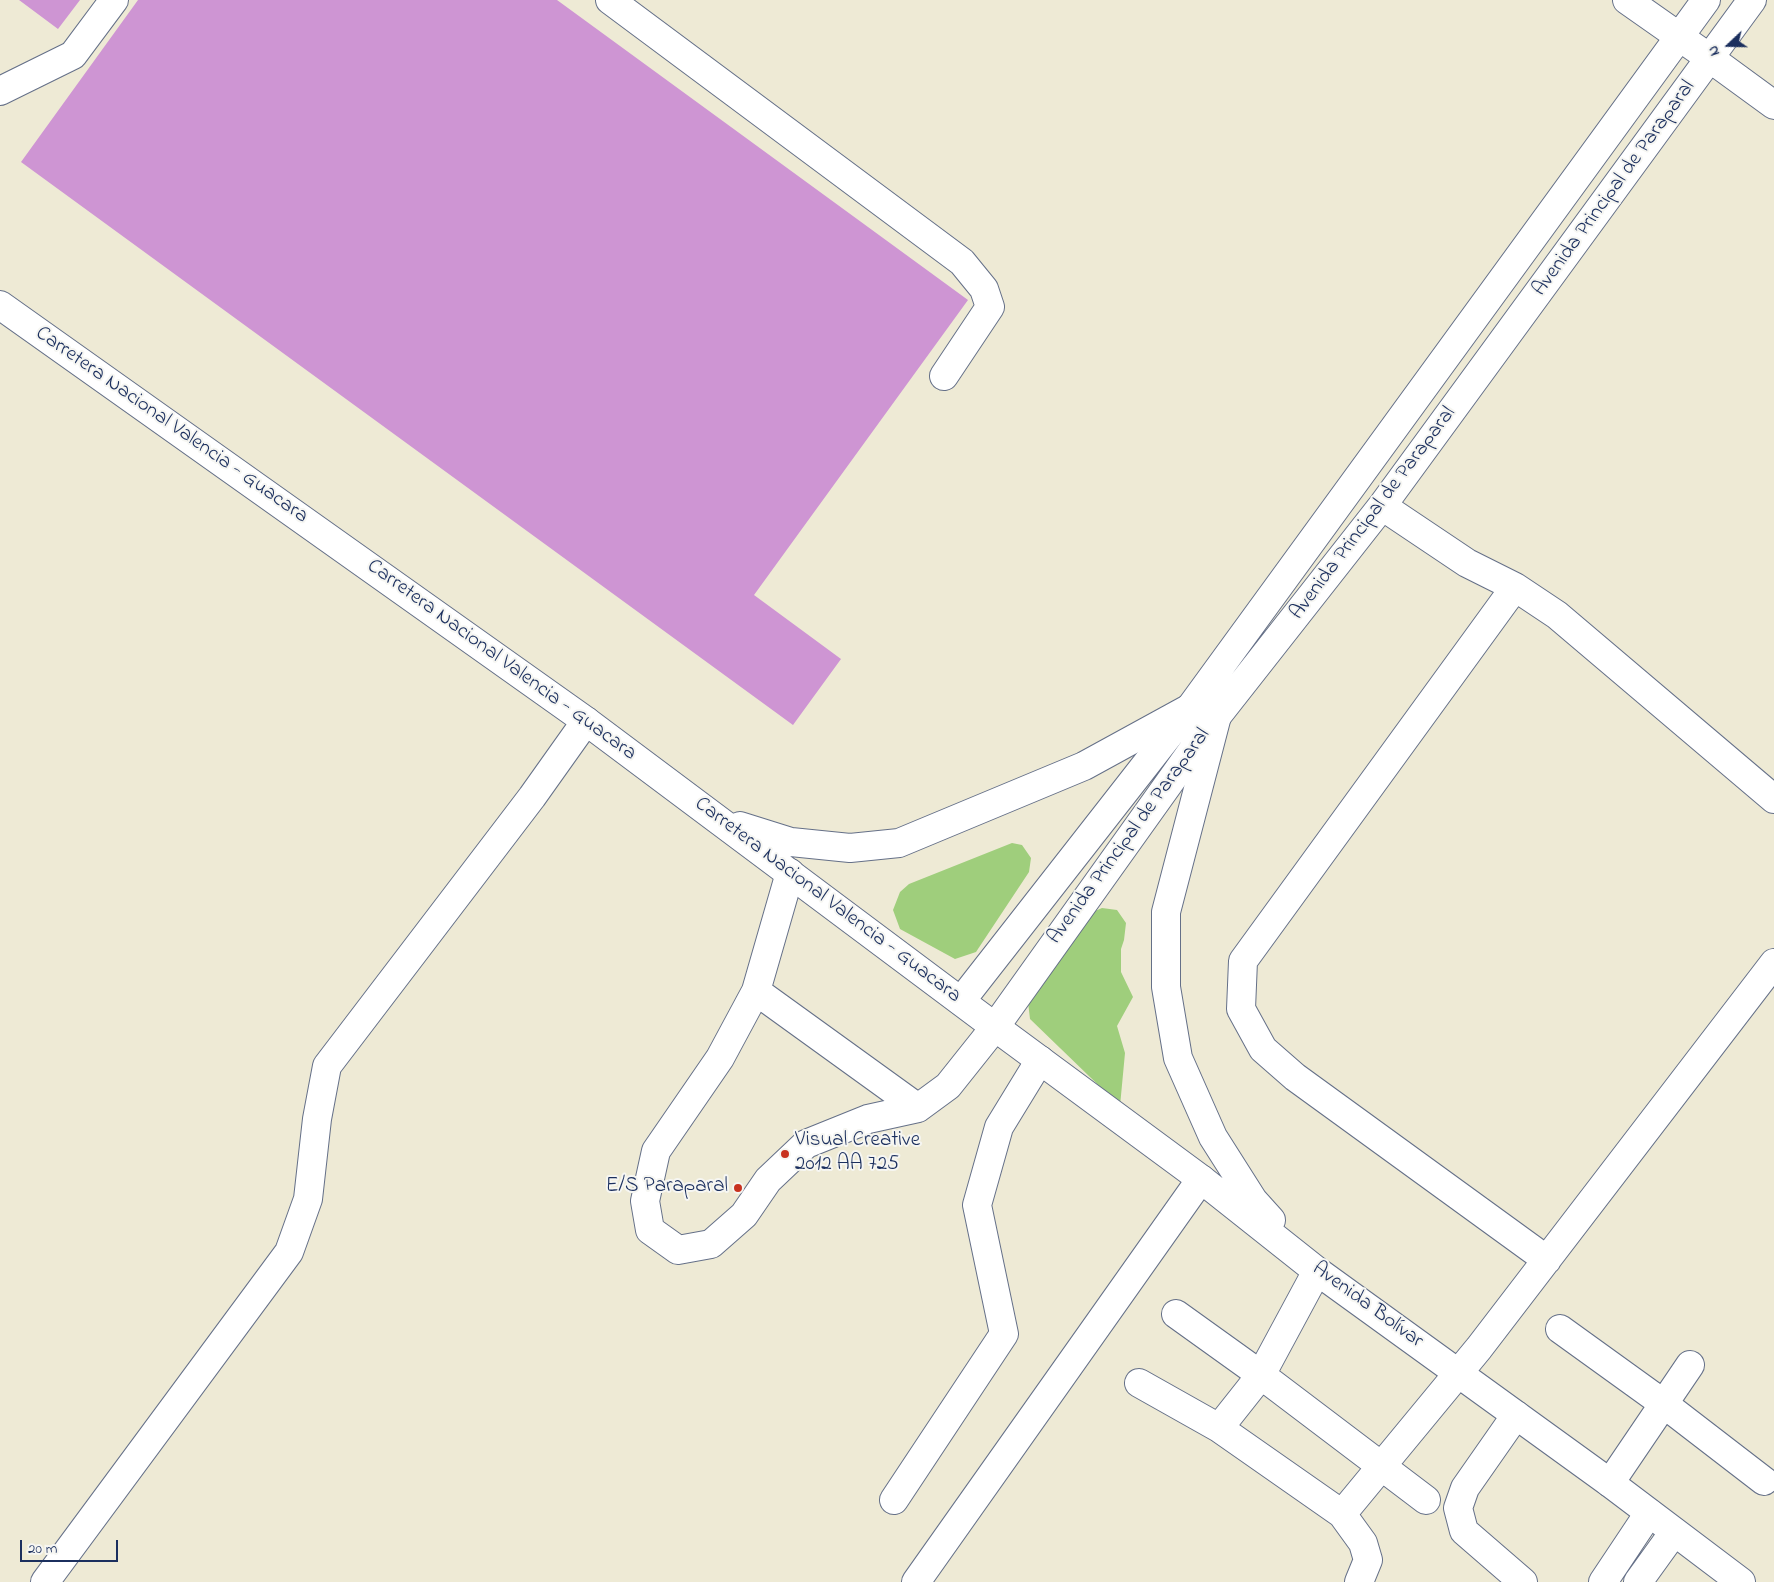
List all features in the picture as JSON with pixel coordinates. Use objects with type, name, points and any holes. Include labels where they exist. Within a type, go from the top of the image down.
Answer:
[{"type":"main road","points":[[0,91],[73,55],[114,0]]},
{"type":"main road","points":[[610,0],[962,262],[984,289],[990,307],[944,376]]},
{"type":"main road","points":[[1626,0],[1774,105]]},
{"type":"main road","name":"Avenida Principal de Paraparal","points":[[961,1001],[1190,708],[1706,0]]},
{"type":"main road","name":"Avenida Principal de Paraparal","points":[[918,1108],[948,1086],[995,1027],[1217,716],[1382,506],[1711,59],[1752,0]]},
{"type":"main road","name":"Carretera Nacional Valencia - Guacara","points":[[0,305],[586,721],[995,1027]]},
{"type":"main road","points":[[1382,506],[1467,563],[1515,587],[1557,615],[1774,799]]},
{"type":"main road","points":[[1515,587],[1244,961],[1241,1009],[1263,1049],[1295,1077],[1547,1260]]},
{"type":"main road","points":[[718,818],[791,842],[850,848],[899,843],[1084,766],[1190,708]]},
{"type":"main road","points":[[1217,716],[1166,912],[1166,987],[1178,1058],[1213,1137],[1253,1200],[1317,1271],[1261,1375],[1219,1428]]},
{"type":"main road","points":[[44,1582],[289,1252],[308,1199],[317,1119],[327,1066],[532,797],[586,721]]},
{"type":"main road","points":[[790,872],[756,991],[720,1058],[656,1151],[645,1201],[650,1230],[678,1250],[711,1244],[744,1216],[768,1180],[806,1144],[868,1120],[918,1108]]},
{"type":"main road","points":[[1342,1514],[1459,1374],[1774,963]]},
{"type":"main road","points":[[756,991],[918,1108]]},
{"type":"main road","name":"Avenida Bolívar","points":[[995,1027],[1201,1179],[1317,1271],[1610,1483],[1742,1582]]},
{"type":"main road","points":[[894,1500],[1004,1334],[977,1205],[999,1127],[1040,1060]]},
{"type":"main road","points":[[916,1582],[1201,1179]]},
{"type":"main road","points":[[1176,1314],[1261,1375],[1426,1500]]},
{"type":"main road","points":[[1560,1328],[1664,1404],[1764,1481]]},
{"type":"main road","points":[[1610,1483],[1690,1365]]},
{"type":"main road","points":[[1139,1383],[1219,1428],[1342,1514],[1363,1543],[1368,1560],[1359,1582]]},
{"type":"main road","points":[[1516,1416],[1465,1488],[1458,1508],[1464,1531],[1524,1582]]},
{"type":"main road","points":[[1603,1582],[1648,1513]]},
{"type":"main road","points":[[1638,1582],[1674,1532]]},
{"type":"green space","points":[[1012,843],[1022,845],[1031,858],[1029,872],[976,952],[955,959],[900,929],[893,910],[900,892],[909,884]]},
{"type":"green space","points":[[1102,908],[1117,910],[1126,923],[1121,949],[1121,972],[1133,997],[1117,1026],[1125,1053],[1120,1106],[1030,1019],[1028,1002],[1088,914]]},
{"type":"building","points":[[19,0],[80,0],[58,29]]},
{"type":"building","points":[[138,0],[557,0],[968,300],[754,595],[841,659],[793,725],[21,162]]},
{"type":"place","name":"Visual Creative 2012 AA 725","points":[[785,1154]]},
{"type":"place","name":"E/S Paraparal","points":[[738,1188]]}]
